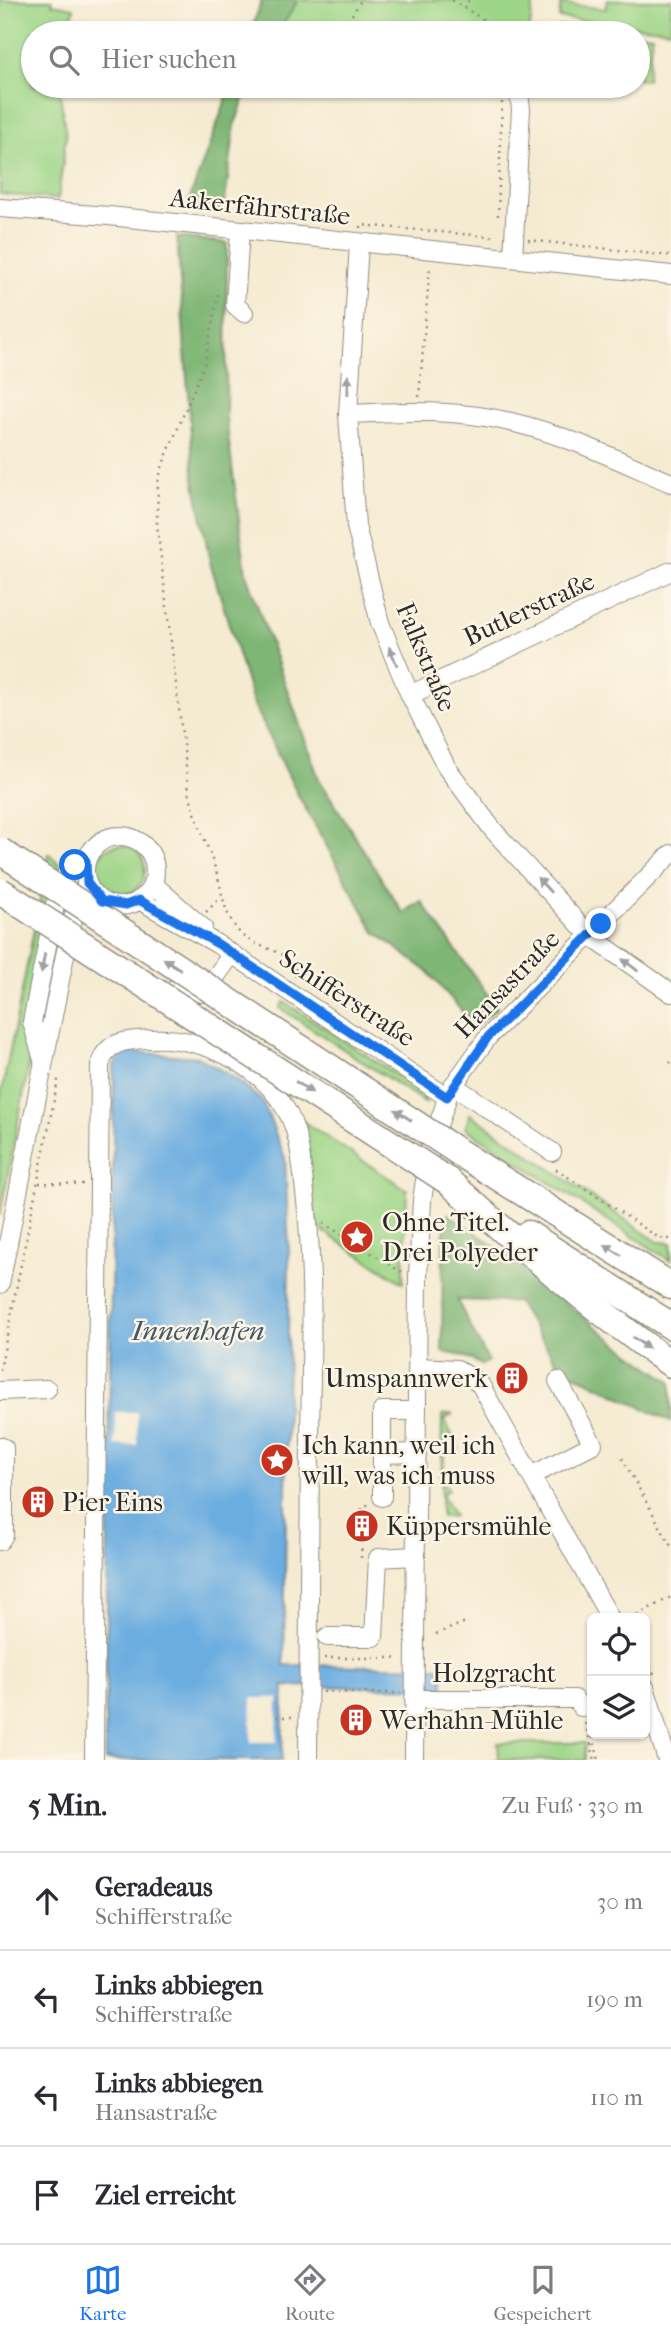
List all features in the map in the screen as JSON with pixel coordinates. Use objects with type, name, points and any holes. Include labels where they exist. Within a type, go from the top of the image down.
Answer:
[{"type":"highway","points":[[0,851],[460,1153],[671,1286]]},
{"type":"highway","points":[[0,891],[671,1326]]},
{"type":"highway","points":[[448,1181],[601,1314],[671,1364]]},
{"type":"street","points":[[513,258],[522,109],[516,98]]},
{"type":"street","name":"Aakerfährstraße","points":[[0,208],[109,216],[671,275]]},
{"type":"street","points":[[240,231],[236,306],[244,313]]},
{"type":"street","name":"Falkstraße","points":[[359,244],[348,414],[356,526],[380,623],[410,695],[447,768],[493,830],[590,936],[671,993]]},
{"type":"street","points":[[348,414],[418,411],[514,422],[583,445],[671,484]]},
{"type":"street","name":"Butlerstraße","points":[[410,695],[671,571]]},
{"type":"street","points":[[43,1061],[32,1022],[57,895],[68,871],[86,861],[99,843],[112,837],[125,836],[138,841],[148,850],[153,862],[152,883],[139,900],[126,905],[102,901],[87,883]]},
{"type":"street","name":"Hansastraße","points":[[414,1760],[411,1658],[416,1556],[418,1276],[422,1200],[430,1149],[450,1091],[488,1037],[671,854]]},
{"type":"street","points":[[0,1284],[64,960],[76,905],[87,883],[86,861]]},
{"type":"street","name":"Schifferstraße","points":[[152,883],[225,949]]},
{"type":"street","name":"Schifferstraße","points":[[139,900],[225,949],[287,990],[552,1152]]},
{"type":"street","points":[[64,960],[82,919],[102,901]]},
{"type":"street","points":[[105,969],[140,988],[204,993],[225,949]]},
{"type":"street","points":[[89,1757],[100,1066],[105,1053],[115,1044],[127,1040],[183,1041],[236,1060],[258,1077],[285,1107],[301,1159],[312,1258],[307,1760]]},
{"type":"street","points":[[418,1367],[457,1369],[475,1378],[607,1613]]},
{"type":"street","points":[[531,1476],[593,1444],[558,1381]]},
{"type":"street","points":[[0,1391],[47,1389]]},
{"type":"street","points":[[382,1497],[382,1411],[417,1411]]},
{"type":"street","points":[[0,1446],[4,1448],[4,1535],[0,1541]]},
{"type":"street","points":[[382,1454],[417,1453]]},
{"type":"street","points":[[327,1637],[374,1637],[378,1558],[416,1556]]},
{"type":"street","name":"Holzgracht","points":[[412,1695],[584,1708]]},
{"type":"street","points":[[650,1708],[667,1760]]},
{"type":"path","points":[[348,21],[361,0]]},
{"type":"path","points":[[452,0],[485,21]]},
{"type":"path","points":[[464,8],[469,0]]},
{"type":"path","points":[[498,224],[510,98]]},
{"type":"path","points":[[418,411],[431,250]]},
{"type":"path","points":[[221,284],[205,363],[163,464],[157,514],[189,792],[198,827],[216,873],[221,897],[240,933],[292,962],[297,972],[287,990]]},
{"type":"path","points":[[202,916],[221,897]]},
{"type":"path","points":[[0,1370],[61,1064]]},
{"type":"path","points":[[39,1183],[99,1184]]},
{"type":"path","points":[[586,1189],[659,1238],[671,1239]]},
{"type":"path","points":[[309,1222],[320,1221],[407,1276],[418,1276]]},
{"type":"path","points":[[622,1458],[671,1546]]},
{"type":"path","points":[[362,1524],[362,1508],[382,1497]]},
{"type":"path","points":[[641,1613],[671,1597]]},
{"type":"path","points":[[436,1634],[466,1622]]},
{"type":"path","name":"Holzgracht","points":[[308,1662],[411,1658]]},
{"type":"path","name":"Holzgracht","points":[[308,1689],[412,1695]]},
{"type":"path","points":[[584,1708],[597,1760]]},
{"type":"path","points":[[584,1708],[597,1760]]},
{"type":"path","points":[[276,1717],[299,1717]]},
{"type":"green space","points":[[0,0],[52,0],[52,4],[74,8],[71,21],[21,21],[21,98],[61,98],[66,136],[58,199],[0,194]]},
{"type":"green space","points":[[262,0],[298,0],[285,21],[254,21]]},
{"type":"green space","points":[[298,0],[534,0],[531,21],[285,21]]},
{"type":"green space","points":[[607,0],[671,0],[671,30],[650,28],[650,21],[559,18],[561,4],[606,9]]},
{"type":"green space","points":[[227,98],[245,98],[235,124],[224,209],[186,209]]},
{"type":"green space","points":[[177,237],[227,243],[226,419],[246,574],[319,779],[403,913],[421,901],[497,1008],[475,1026],[427,971],[375,932],[298,795],[253,703],[210,562],[194,478]]},
{"type":"green space","points":[[120,845],[138,852],[145,870],[138,888],[120,895],[102,888],[95,870],[102,852]]},
{"type":"green space","points":[[49,854],[63,867],[26,1024],[31,1054],[0,1216],[0,1101]]},
{"type":"green space","points":[[284,1002],[423,1092],[426,1103],[280,1008]]},
{"type":"green space","points":[[470,1114],[658,1242],[671,1243],[671,1261],[465,1128]]},
{"type":"green space","points":[[295,1116],[407,1190],[403,1283],[318,1228]]},
{"type":"green space","points":[[448,1214],[505,1254],[642,1362],[671,1381],[671,1422],[560,1367],[517,1302],[457,1300],[488,1361],[482,1365],[464,1356],[442,1352],[443,1237]]},
{"type":"green space","points":[[453,1414],[444,1420],[459,1449],[444,1454],[444,1482],[449,1490],[442,1494],[454,1516],[441,1517],[442,1415]]},
{"type":"green space","points":[[498,1743],[585,1743],[585,1760],[499,1760]]},
{"type":"water","name":"Innenhafen","points":[[132,1052],[198,1057],[238,1080],[263,1102],[285,1158],[289,1251],[284,1665],[444,1667],[444,1688],[284,1686],[282,1760],[105,1760],[114,1065],[120,1056]]},
{"type":"pier","points":[[116,1412],[137,1412],[137,1445],[115,1445]]},
{"type":"pier","points":[[252,1698],[278,1698],[277,1742],[251,1742]]},
{"type":"place","name":"Ohne Titel. Drei Polyeder","points":[[357,1237]]},
{"type":"place","name":"Umspannwerk","points":[[512,1378]]},
{"type":"place","name":"Ich kann, weil ich will, was ich muss","points":[[277,1460]]},
{"type":"place","name":"Pier Eins","points":[[38,1502]]},
{"type":"place","name":"Küppersmühle","points":[[362,1526]]},
{"type":"place","name":"Werhahn-Mühle","points":[[356,1720]]},
{"type":"route","points":[[75,865],[86,861],[87,883],[93,894],[102,901],[113,905],[126,905],[139,900],[155,907],[218,944],[447,1097],[467,1064],[488,1037],[601,924]]}]
